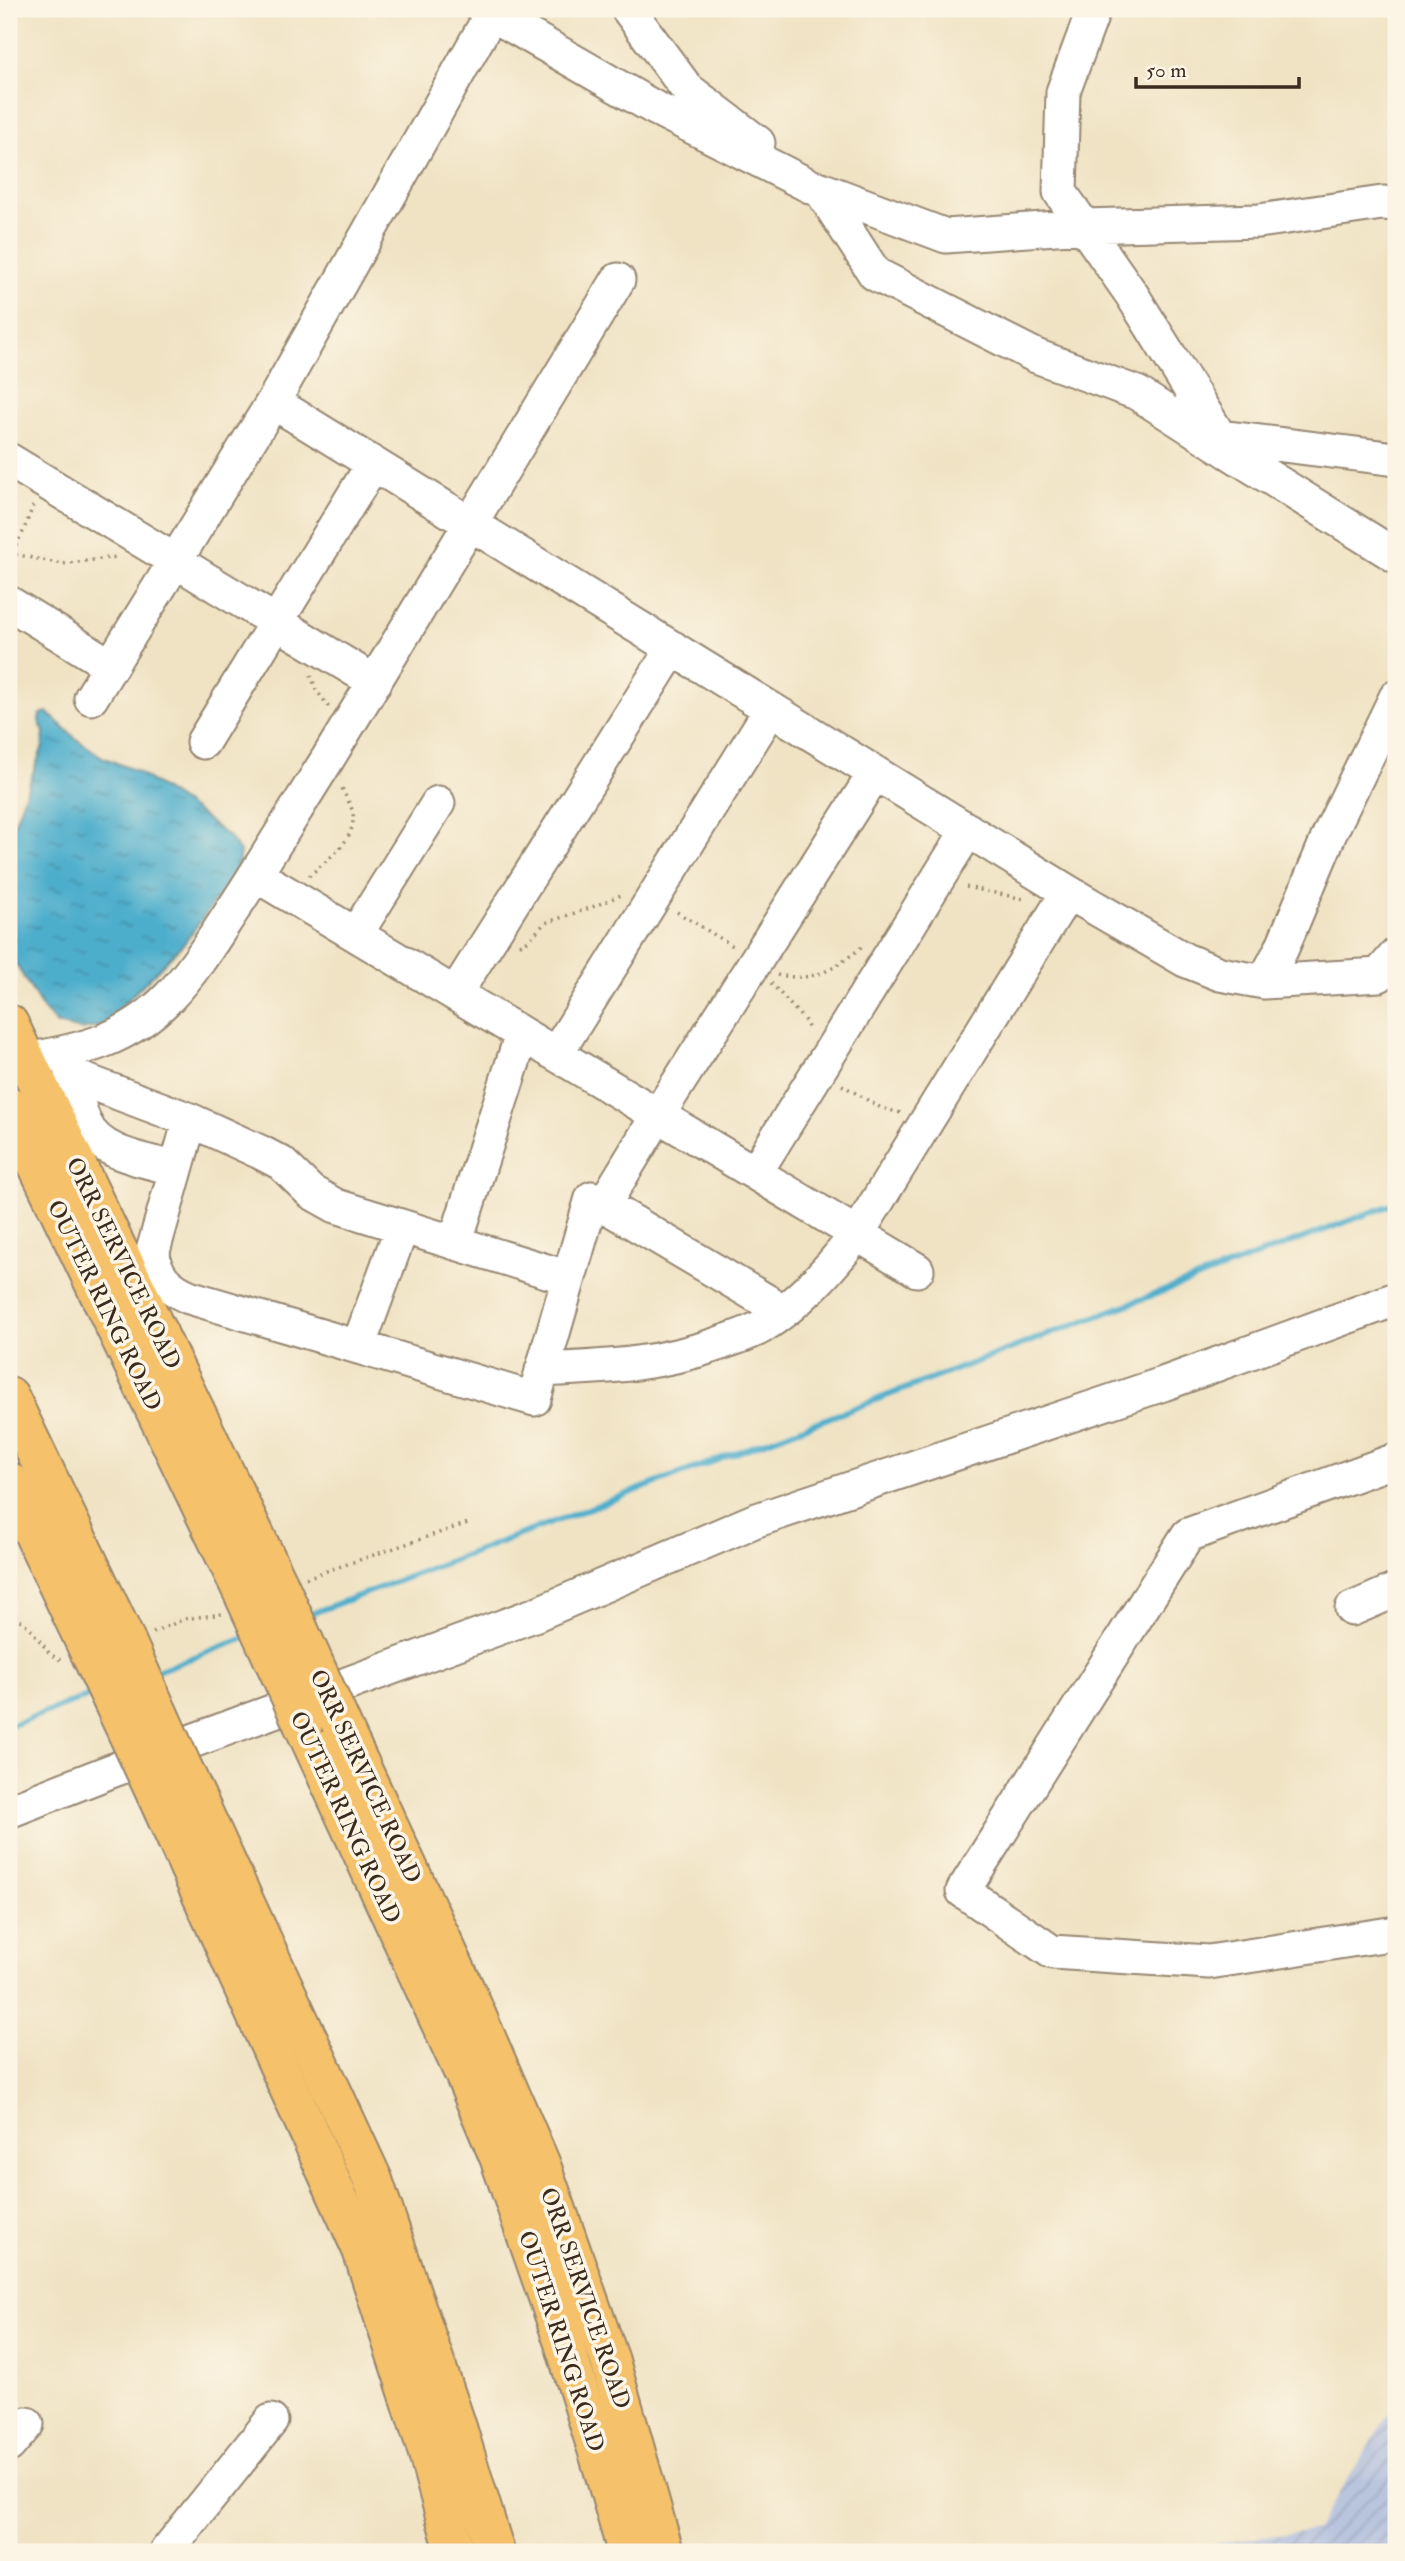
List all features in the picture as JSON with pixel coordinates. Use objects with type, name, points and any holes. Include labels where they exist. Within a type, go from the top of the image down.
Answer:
[{"type":"main road","name":"ORR SERVICE ROAD","points":[[9,1024],[158,1333],[261,1589],[341,1724],[469,1998],[541,2165],[610,2361],[664,2552]]},
{"type":"main road","name":"OUTER RING ROAD","points":[[9,1106],[182,1466],[261,1589],[303,1724],[465,2076],[499,2157],[564,2343],[603,2465],[626,2552]]},
{"type":"main road","points":[[158,1333],[182,1466]]},
{"type":"main road","points":[[9,1396],[125,1639],[170,1783],[362,2250],[427,2450],[455,2552]]},
{"type":"main road","points":[[9,1442],[56,1494]]},
{"type":"main road","points":[[9,1482],[91,1655],[170,1783],[373,2180],[456,2424],[495,2552]]},
{"type":"street","points":[[628,9],[687,89],[822,192],[875,274],[1036,356],[1137,393],[1224,444],[1396,556]]},
{"type":"street","points":[[1094,9],[1063,92],[1060,192],[1132,295],[1224,444]]},
{"type":"street","points":[[92,698],[111,666],[163,554],[273,402],[487,11],[653,107],[822,192],[946,236],[1084,226],[1259,221],[1382,203],[1396,204]]},
{"type":"street","points":[[70,1064],[125,1032],[168,997],[208,948],[472,525],[618,280]]},
{"type":"street","points":[[273,402],[968,831],[1185,960],[1220,974],[1264,982],[1379,975],[1396,955]]},
{"type":"street","points":[[1224,444],[1396,459]]},
{"type":"street","points":[[9,460],[375,682]]},
{"type":"street","points":[[202,742],[373,464]]},
{"type":"street","points":[[9,603],[111,666]]},
{"type":"street","points":[[455,994],[673,648]]},
{"type":"street","points":[[1264,982],[1282,948],[1330,833],[1396,696]]},
{"type":"street","points":[[556,1054],[771,709]]},
{"type":"street","points":[[604,1204],[875,773]]},
{"type":"street","points":[[356,934],[438,803]]},
{"type":"street","points":[[755,1173],[968,831]]},
{"type":"street","points":[[256,875],[917,1270]]},
{"type":"street","points":[[542,1370],[631,1366],[694,1353],[759,1328],[783,1311],[839,1257],[857,1234],[1068,892]]},
{"type":"street","points":[[455,1243],[522,1034]]},
{"type":"street","points":[[26,1060],[70,1064],[190,1120],[281,1163],[311,1192],[336,1206],[569,1278]]},
{"type":"street","points":[[70,1064],[84,1121],[100,1142],[114,1150],[176,1169]]},
{"type":"street","points":[[190,1120],[153,1251],[157,1273],[167,1285],[189,1297],[534,1399],[592,1198],[783,1311]]},
{"type":"street","points":[[358,1347],[402,1227]]},
{"type":"street","points":[[9,1811],[111,1770],[534,1615],[754,1521],[1150,1389],[1396,1299]]},
{"type":"street","points":[[1396,1460],[1188,1535],[963,1891],[1052,1952],[1209,1962],[1396,1933]]},
{"type":"street","points":[[1352,1609],[1396,1590]]},
{"type":"street","points":[[166,2552],[271,2421]]},
{"type":"path","points":[[45,482],[10,555],[62,564],[163,554]]},
{"type":"path","points":[[289,894],[343,845],[354,813],[334,769],[339,740],[332,710],[316,690],[304,639]]},
{"type":"path","points":[[477,958],[504,954],[529,940],[545,923],[617,896],[640,894],[654,898],[728,942],[754,964],[804,1020],[833,1078],[881,1108],[897,1111],[921,1130]]},
{"type":"shaded area","points":[[1396,2402],[1396,2552],[1187,2552],[1190,2547],[1316,2530]]},
{"type":"water","points":[[47,712],[75,738],[102,757],[136,771],[197,812],[229,837],[240,852],[238,865],[221,893],[185,942],[102,1026],[81,1030],[57,1024],[43,1009],[9,953],[9,838],[43,746],[44,732],[39,721],[40,714]]},
{"type":"waterway","points":[[305,1616],[1396,1203]]},
{"type":"waterway","points":[[154,1672],[248,1637]]},
{"type":"waterway","points":[[9,1726],[94,1694]]}]
